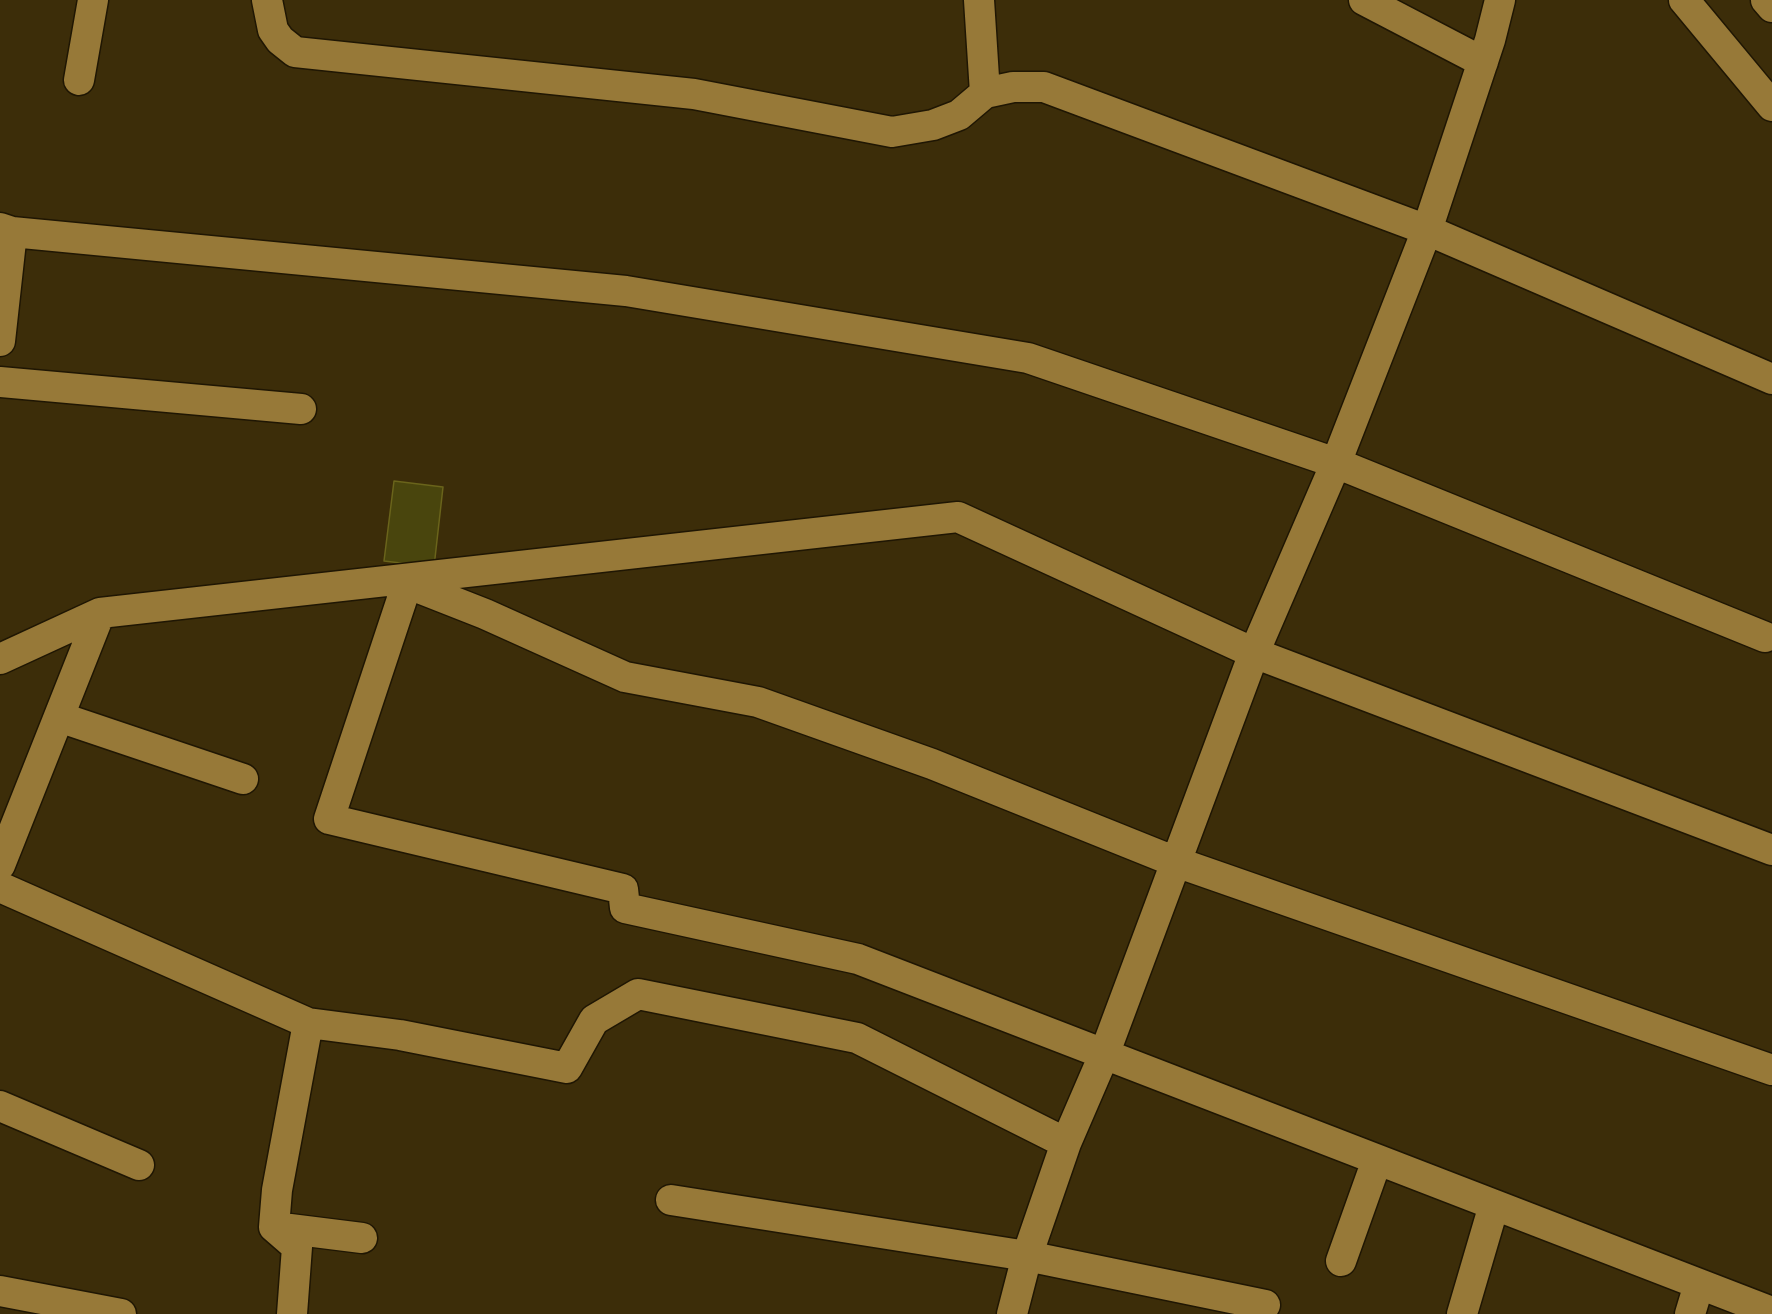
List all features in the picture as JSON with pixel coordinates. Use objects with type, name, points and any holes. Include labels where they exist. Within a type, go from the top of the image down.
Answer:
[{"type":"street","points":[[79,80],[93,0]]},
{"type":"street","points":[[267,0],[273,30],[280,40],[295,52],[694,94],[892,132],[933,124],[959,115],[985,93],[1013,87],[1044,87],[1427,230],[1772,379]]},
{"type":"street","points":[[978,0],[985,93]]},
{"type":"street","points":[[1364,0],[1483,62]]},
{"type":"street","points":[[1012,1314],[1027,1256],[1066,1143],[1104,1055],[1254,653],[1336,463],[1427,230],[1483,62],[1500,0]]},
{"type":"street","points":[[1684,0],[1772,106]]},
{"type":"street","points":[[1766,0],[1772,8]]},
{"type":"street","points":[[0,341],[6,230],[626,291],[1028,358],[1336,463],[1765,637]]},
{"type":"street","points":[[0,382],[301,409]]},
{"type":"street","points":[[0,659],[100,613],[401,582],[958,516],[1254,653],[1772,850]]},
{"type":"street","points":[[401,582],[485,614],[625,677],[758,702],[932,764],[1176,862],[1772,1070]]},
{"type":"street","points":[[401,582],[329,819],[623,889],[625,908],[858,959],[1772,1312]]},
{"type":"street","points":[[0,865],[100,613]]},
{"type":"street","points":[[59,717],[243,779]]},
{"type":"street","points":[[0,887],[308,1023],[400,1035],[567,1068],[594,1020],[638,994],[857,1038],[1066,1143]]},
{"type":"street","points":[[274,1227],[277,1190],[308,1023]]},
{"type":"street","points":[[0,1106],[139,1166]]},
{"type":"street","points":[[1341,1261],[1377,1160]]},
{"type":"street","points":[[671,1200],[1027,1256],[1265,1305]]},
{"type":"street","points":[[1462,1314],[1494,1205]]},
{"type":"street","points":[[274,1227],[362,1238]]},
{"type":"street","points":[[274,1227],[297,1247],[292,1314]]},
{"type":"street","points":[[1690,1314],[1699,1284]]},
{"type":"street","points":[[0,1291],[120,1314]]},
{"type":"building","points":[[394,481],[443,487],[434,567],[384,561]]}]
